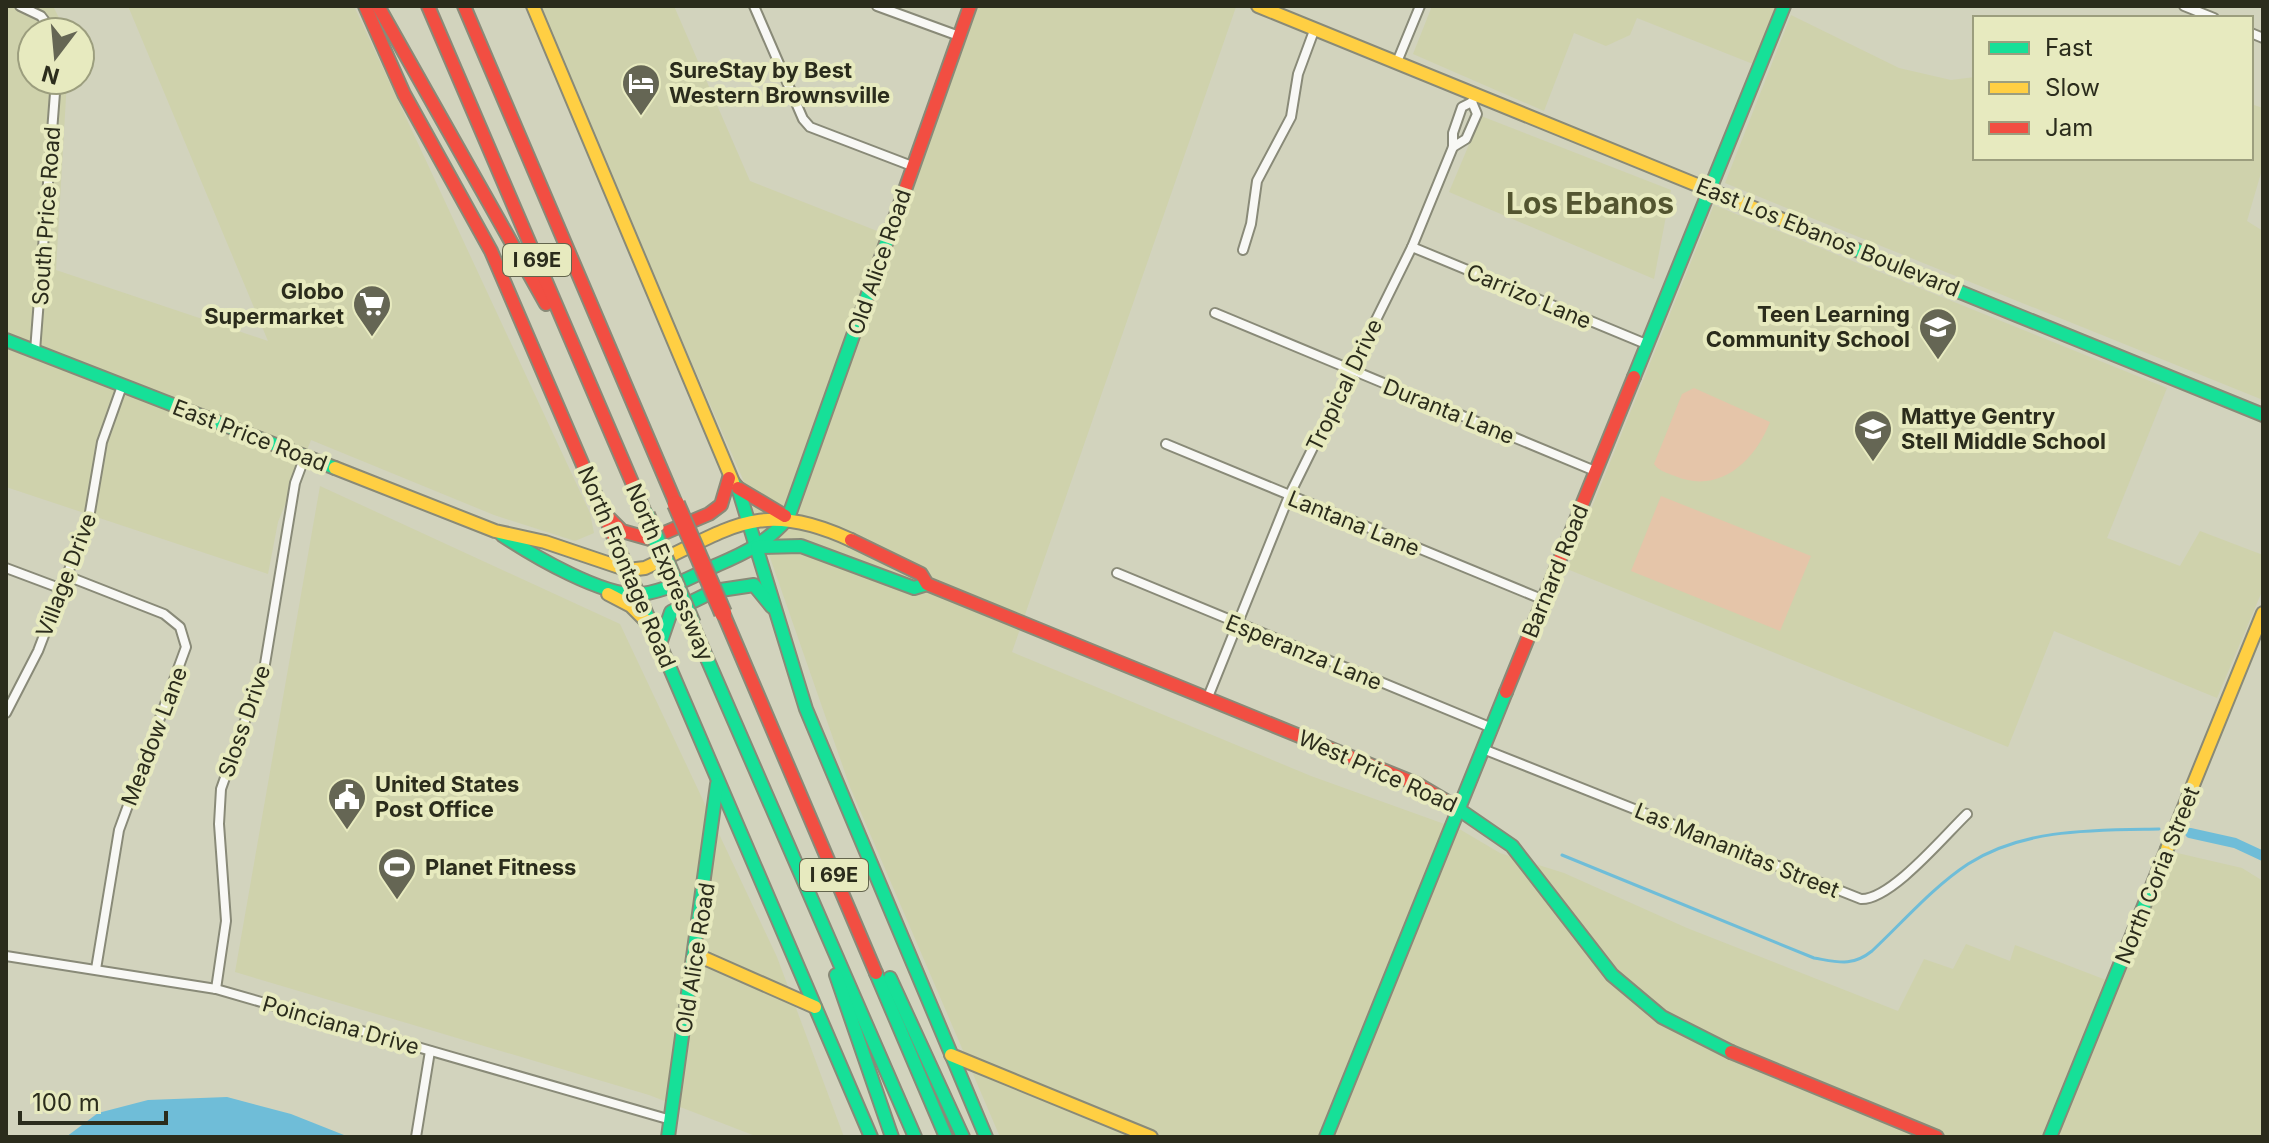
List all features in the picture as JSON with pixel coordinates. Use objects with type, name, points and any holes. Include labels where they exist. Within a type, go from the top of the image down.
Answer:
[{"type":"main road","name":"North Frontage Road","points":[[365,6],[404,94],[491,251],[871,1137]]},
{"type":"main road","points":[[378,6],[593,391]]},
{"type":"main road","name":"North Expressway","points":[[428,6],[915,1137]]},
{"type":"main road","name":"North Expressway","points":[[464,6],[946,1137]]},
{"type":"main road","points":[[473,6],[514,125]]},
{"type":"main road","points":[[533,6],[734,483],[815,734],[986,1137]]},
{"type":"main road","name":"Old Alice Road","points":[[788,518],[970,6]]},
{"type":"main road","name":"East Los Ebanos Boulevard","points":[[1258,6],[1397,62],[1474,98],[1710,189],[2263,415]]},
{"type":"main road","name":"Barnard Road","points":[[1326,1137],[1784,6]]},
{"type":"main road","name":"East Price Road","points":[[6,340],[495,531],[545,542],[628,570]]},
{"type":"main road","points":[[601,509],[622,531],[650,539],[709,514],[721,505],[734,483]]},
{"type":"main road","points":[[638,595],[662,590],[757,547],[788,518],[734,483]]},
{"type":"main road","name":"West Price Road","points":[[749,523],[788,518],[810,523],[921,574],[927,584],[1417,784],[1460,808],[1512,846],[1612,975],[1662,1017],[1736,1055],[1937,1137]]},
{"type":"main road","points":[[628,570],[645,568],[749,523]]},
{"type":"main road","name":"East Price Road","points":[[495,531],[542,562],[580,579],[638,595]]},
{"type":"main road","points":[[757,547],[801,546],[914,588],[927,584]]},
{"type":"main road","points":[[580,579],[631,606],[651,626]]},
{"type":"main road","points":[[660,644],[663,626],[674,610],[741,583],[760,590],[779,617]]},
{"type":"main road","name":"North Coria Street","points":[[2050,1137],[2263,613]]},
{"type":"main road","name":"Old Alice Road","points":[[670,1128],[718,779]]},
{"type":"main road","points":[[816,904],[848,1016],[892,1137]]},
{"type":"main road","points":[[847,904],[886,969],[963,1137]]},
{"type":"main road","points":[[695,954],[815,1007]]},
{"type":"main road","points":[[951,1055],[1151,1137]]},
{"type":"street","points":[[20,6],[41,16]]},
{"type":"street","points":[[754,6],[798,108],[810,127],[912,166]]},
{"type":"street","points":[[877,6],[959,36]]},
{"type":"street","points":[[1397,62],[1420,6]]},
{"type":"street","points":[[2184,6],[2209,16]]},
{"type":"street","points":[[1243,250],[1251,224],[1257,181],[1291,117],[1298,74],[1315,28]]},
{"type":"street","name":"South Price Road","points":[[35,351],[55,96]]},
{"type":"street","name":"Tropical Drive","points":[[1208,697],[1289,496],[1412,247],[1453,147],[1453,133],[1462,107],[1474,98],[1477,114],[1466,139],[1453,147]]},
{"type":"street","name":"Carrizo Lane","points":[[1412,247],[1646,344]]},
{"type":"street","name":"Duranta Lane","points":[[1215,313],[1595,471]]},
{"type":"street","name":"Village Drive","points":[[6,713],[32,663],[89,518],[102,442],[122,386]]},
{"type":"street","name":"Lantana Lane","points":[[1166,444],[1544,600]]},
{"type":"street","name":"Sloss Drive","points":[[216,989],[226,921],[219,824],[221,789],[265,664],[295,483],[305,456]]},
{"type":"street","points":[[6,568],[62,589]]},
{"type":"street","name":"Esperanza Lane","points":[[1117,573],[1236,625],[1492,728]]},
{"type":"street","name":"Meadow Lane","points":[[67,576],[164,614],[180,627],[186,647],[119,830],[96,969]]},
{"type":"street","name":"Las Mananitas Street","points":[[1483,749],[1861,899],[1870,900],[1888,890],[1967,814]]},
{"type":"street","name":"Poinciana Drive","points":[[6,956],[216,989],[430,1051],[670,1128]]},
{"type":"street","points":[[416,1137],[430,1051]]},
{"type":"shaded area","points":[[6,6],[53,6],[58,16],[16,16],[16,96],[66,96],[56,270],[268,341],[128,6],[354,6],[590,513],[594,533],[575,541],[494,515],[311,440],[278,522],[268,574],[6,487]]},
{"type":"shaded area","points":[[535,6],[674,6],[750,181],[895,238],[978,6],[1236,7],[1012,652],[1311,776],[1461,830],[1500,853],[1564,873],[1687,928],[1898,1011],[1924,959],[1953,969],[1966,944],[2010,961],[2015,945],[2119,985],[2173,852],[2242,868],[2263,881],[2263,1137],[1000,1137],[850,787],[742,477]]},
{"type":"shaded area","points":[[1432,6],[1777,6],[1753,64],[1637,18],[1630,35],[1606,46],[1574,33],[1544,111],[1413,54]]},
{"type":"shaded area","points":[[1791,15],[1899,68],[1951,80],[1973,77],[1973,160],[2253,160],[2253,105],[2263,108],[2263,166],[2247,221],[2263,231],[2263,400],[1725,183]]},
{"type":"shaded area","points":[[1481,116],[1671,190],[1654,279],[1449,192]]},
{"type":"shaded area","name":"Mattye Gentry Stell Middle School","points":[[1714,205],[2167,388],[2107,538],[2180,566],[2200,531],[2263,555],[2263,589],[2217,698],[2054,631],[2008,747],[1567,569]]},
{"type":"shaded area","points":[[1694,388],[1770,422],[1755,450],[1745,461],[1720,478],[1706,481],[1675,476],[1654,464],[1682,394]]},
{"type":"shaded area","points":[[320,486],[620,624],[777,957],[844,1137],[758,1137],[649,1095],[235,972]]},
{"type":"shaded area","points":[[1661,496],[1811,556],[1780,631],[1631,571]]},
{"type":"water","points":[[227,1097],[291,1114],[349,1137],[66,1137],[98,1113],[148,1100]]},
{"type":"waterway","points":[[1562,855],[1814,958],[1844,962],[1872,951],[1943,883],[1990,852],[2012,843],[2060,833],[2159,829]]},
{"type":"waterway","points":[[2190,833],[2235,843],[2263,856]]},
{"type":"traffic: fast","points":[[1634,377],[1784,6]]},
{"type":"traffic: fast","points":[[502,535],[550,564],[590,583],[627,594],[642,594],[690,578],[746,551],[772,534],[788,518],[895,218]]},
{"type":"traffic: fast","points":[[1832,240],[2263,415]]},
{"type":"traffic: fast","points":[[6,340],[335,468]]},
{"type":"traffic: fast","points":[[733,482],[738,488],[806,709],[986,1137]]},
{"type":"traffic: fast","points":[[646,515],[692,624]]},
{"type":"traffic: fast","points":[[757,547],[801,546],[914,588],[927,584]]},
{"type":"traffic: fast","points":[[630,575],[871,1137]]},
{"type":"traffic: fast","points":[[660,644],[671,612],[714,591],[754,585],[772,607]]},
{"type":"traffic: fast","points":[[692,624],[915,1137]]},
{"type":"traffic: fast","points":[[1326,1137],[1506,692]]},
{"type":"traffic: fast","points":[[668,1137],[717,784]]},
{"type":"traffic: fast","points":[[1451,804],[1512,846],[1612,975],[1662,1017],[1731,1052]]},
{"type":"traffic: fast","points":[[2050,1137],[2167,849]]},
{"type":"traffic: fast","points":[[876,973],[946,1137]]},
{"type":"traffic: fast","points":[[836,975],[892,1137]]},
{"type":"traffic: fast","points":[[890,978],[963,1137]]},
{"type":"traffic: slow","points":[[533,6],[733,482]]},
{"type":"traffic: slow","points":[[1258,6],[1832,240]]},
{"type":"traffic: slow","points":[[335,468],[495,531],[545,542],[628,570],[645,568],[723,531],[767,520],[819,527],[851,540]]},
{"type":"traffic: slow","points":[[608,594],[631,606],[645,620]]},
{"type":"traffic: slow","points":[[2167,849],[2263,613]]},
{"type":"traffic: slow","points":[[695,954],[815,1007]]},
{"type":"traffic: slow","points":[[951,1055],[1151,1137]]},
{"type":"traffic: jam","points":[[365,6],[404,94],[491,251],[630,575]]},
{"type":"traffic: jam","points":[[378,6],[546,304]]},
{"type":"traffic: jam","points":[[428,6],[646,515]]},
{"type":"traffic: jam","points":[[464,6],[676,504]]},
{"type":"traffic: jam","points":[[895,218],[970,6]]},
{"type":"traffic: jam","points":[[1506,692],[1634,377]]},
{"type":"traffic: jam","points":[[608,517],[622,531],[650,539],[709,514],[721,505],[729,478]]},
{"type":"traffic: jam","points":[[738,488],[785,516]]},
{"type":"traffic: jam","points":[[676,504],[723,613]]},
{"type":"traffic: jam","points":[[851,540],[921,574],[927,584],[1417,784],[1451,804]]},
{"type":"traffic: jam","points":[[723,613],[876,973]]},
{"type":"traffic: jam","points":[[1731,1052],[1937,1137]]},
{"type":"place","name":"SureStay by Best Western Brownsville","points":[[641,117]]},
{"type":"place","name":"Globo Supermarket","points":[[372,338]]},
{"type":"place","name":"Teen Learning Community School","points":[[1938,361]]},
{"type":"place","name":"Mattye Gentry Stell Middle School","points":[[1873,463]]},
{"type":"place","name":"United States Post Office","points":[[347,831]]},
{"type":"place","name":"Planet Fitness","points":[[397,901]]},
{"type":"district","name":"Los Ebanos","points":[[1590,204]]}]
